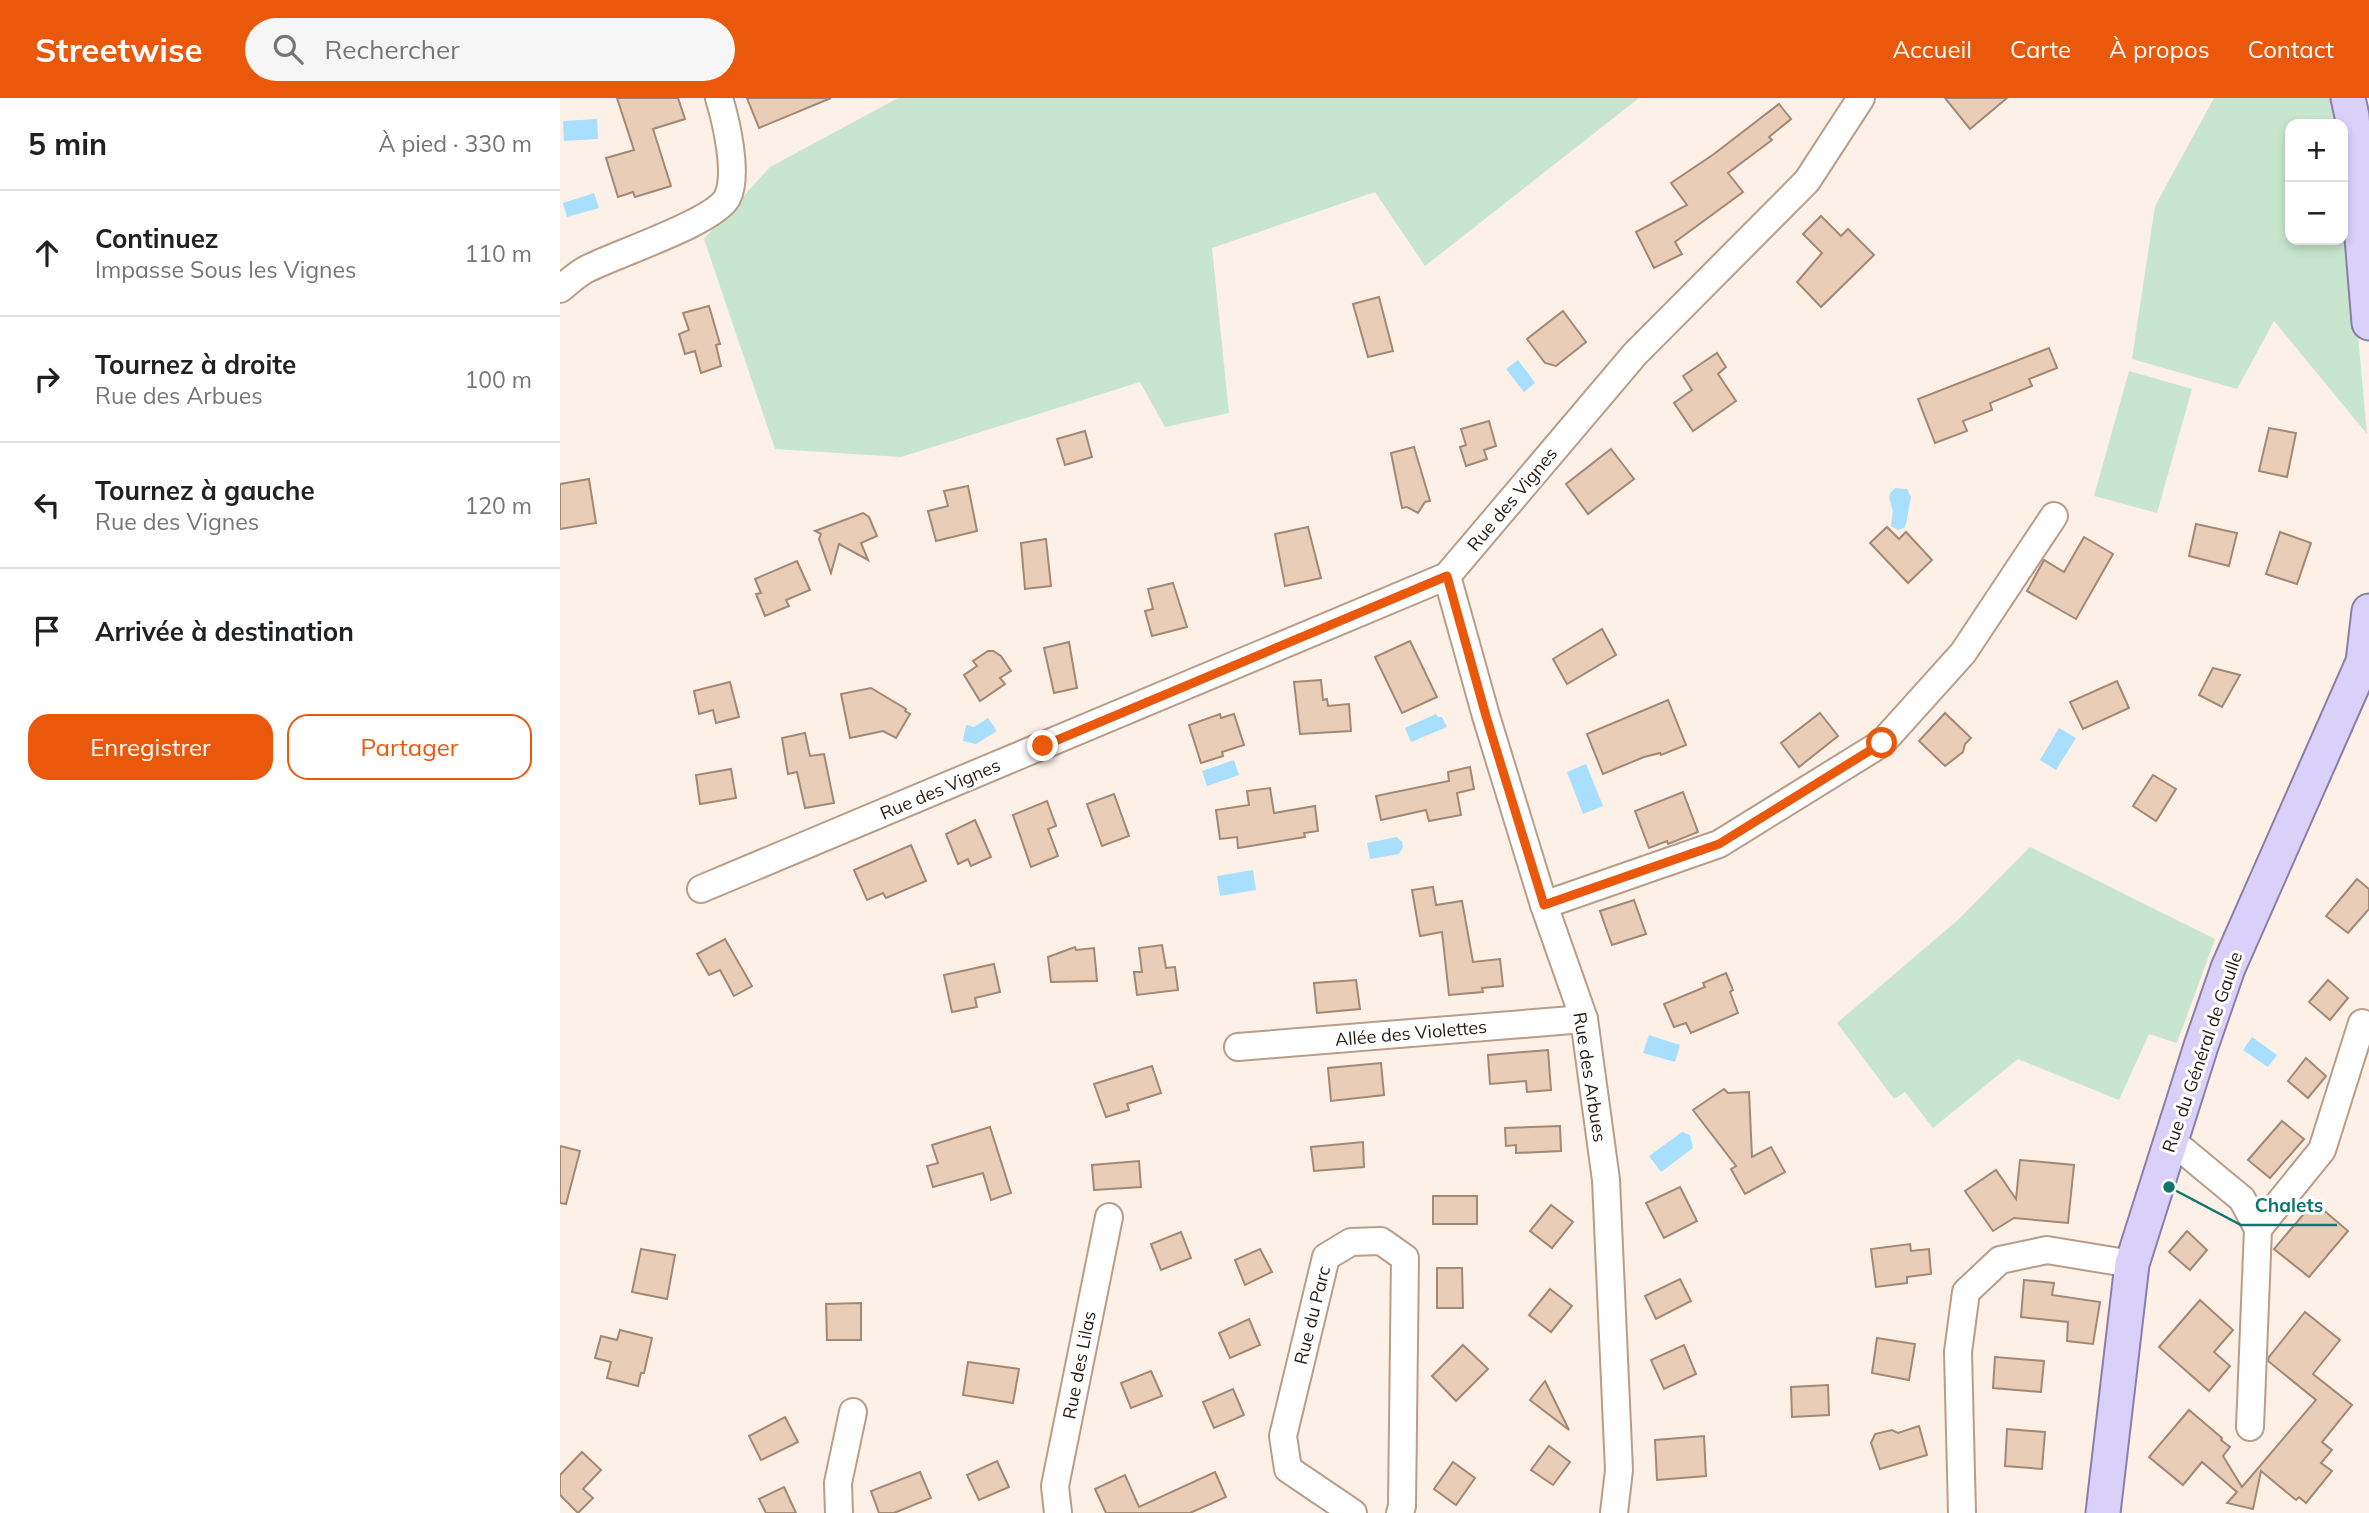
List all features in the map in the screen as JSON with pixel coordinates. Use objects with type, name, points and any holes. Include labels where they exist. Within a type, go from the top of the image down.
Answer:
[{"type":"main road","points":[[2348,98],[2352,116],[2369,323]]},
{"type":"main road","name":"Rue du Général de Gaulle","points":[[2103,1513],[2132,1264],[2228,968],[2363,662],[2369,611]]},
{"type":"street","points":[[560,289],[583,271],[710,215],[727,197],[732,163],[719,98]]},
{"type":"street","name":"Rue des Vignes","points":[[701,889],[1447,576],[1635,354],[1807,181],[1861,98]]},
{"type":"street","points":[[1544,905],[1719,844],[1882,743],[1964,653],[2053,516]]},
{"type":"street","name":"Rue des Arbues","points":[[1447,576],[1486,716],[1544,905],[1584,1019],[1606,1180],[1619,1470],[1614,1513]]},
{"type":"street","name":"Allée des Violettes","points":[[1238,1047],[1584,1019]]},
{"type":"street","points":[[2258,1230],[2322,1150],[2362,1023]]},
{"type":"street","points":[[2172,1141],[2242,1199],[2258,1230],[2250,1427]]},
{"type":"street","name":"Rue des Lilas","points":[[1058,1513],[1055,1486],[1109,1217]]},
{"type":"street","name":"Rue du Parc","points":[[1353,1513],[1288,1469],[1283,1436],[1326,1257],[1351,1242],[1381,1241],[1405,1258],[1402,1506],[1399,1513]]},
{"type":"street","points":[[1962,1513],[1958,1352],[1966,1292],[2000,1260],[2047,1250],[2132,1264]]},
{"type":"street","points":[[839,1513],[838,1483],[853,1412]]},
{"type":"green space","points":[[898,98],[1639,98],[1425,266],[1375,192],[1212,248],[1229,413],[1165,427],[1140,382],[901,457],[775,449],[704,239],[770,167]]},
{"type":"green space","points":[[2214,98],[2335,98],[2337,119],[2285,119],[2285,245],[2348,245],[2348,226],[2367,434],[2274,321],[2237,389],[2132,359],[2155,206]]},
{"type":"green space","points":[[2129,371],[2192,389],[2157,513],[2094,496]]},
{"type":"green space","points":[[2030,847],[2215,939],[2177,1043],[2149,1034],[2119,1100],[2018,1059],[1933,1128],[1905,1092],[1894,1099],[1837,1023],[1959,919]]},
{"type":"water","points":[[597,119],[598,139],[564,141],[563,121]]},
{"type":"water","points":[[594,193],[599,208],[567,217],[563,203]]},
{"type":"water","points":[[1518,360],[1535,383],[1524,392],[1506,369]]},
{"type":"water","points":[[1895,488],[1907,489],[1911,497],[1906,524],[1898,530],[1891,526],[1893,512],[1890,495]]},
{"type":"water","points":[[1436,714],[1442,717],[1447,727],[1411,742],[1405,728]]},
{"type":"water","points":[[988,718],[997,731],[976,744],[963,741],[966,725],[974,727]]},
{"type":"water","points":[[2059,728],[2076,738],[2056,770],[2040,760]]},
{"type":"water","points":[[1234,760],[1239,775],[1207,786],[1202,771]]},
{"type":"water","points":[[1586,764],[1603,806],[1583,814],[1567,772]]},
{"type":"water","points":[[1397,837],[1403,847],[1399,854],[1370,859],[1367,843]]},
{"type":"water","points":[[1253,870],[1256,890],[1220,896],[1217,876]]},
{"type":"water","points":[[1649,1035],[1680,1045],[1675,1062],[1643,1053]]},
{"type":"water","points":[[2252,1037],[2277,1055],[2268,1067],[2243,1050]]},
{"type":"water","points":[[1682,1132],[1690,1135],[1693,1148],[1661,1172],[1649,1156]]},
{"type":"building","points":[[617,98],[678,98],[685,119],[653,129],[671,186],[635,197],[633,192],[618,197],[606,158],[634,150]]},
{"type":"building","points":[[747,98],[831,98],[759,128]]},
{"type":"building","points":[[1945,98],[2007,98],[1970,129]]},
{"type":"building","points":[[1779,104],[1791,119],[1769,137],[1772,140],[1728,173],[1743,192],[1675,242],[1682,254],[1654,268],[1636,232],[1687,205],[1671,183]]},
{"type":"building","points":[[1821,216],[1841,236],[1848,229],[1874,255],[1821,307],[1797,282],[1822,253],[1803,234]]},
{"type":"building","points":[[1379,297],[1393,351],[1368,357],[1353,304]]},
{"type":"building","points":[[709,306],[720,344],[716,345],[721,366],[701,373],[695,351],[685,354],[679,334],[689,330],[683,313]]},
{"type":"building","points":[[1563,311],[1586,342],[1556,366],[1545,363],[1527,339]]},
{"type":"building","points":[[2049,348],[2057,368],[2029,379],[2032,386],[1990,403],[1992,410],[1963,421],[1967,431],[1935,443],[1918,399]]},
{"type":"building","points":[[1717,353],[1726,367],[1718,374],[1736,401],[1693,431],[1674,403],[1692,390],[1683,376]]},
{"type":"building","points":[[1489,421],[1496,446],[1484,450],[1487,459],[1466,466],[1460,447],[1466,445],[1461,429]]},
{"type":"building","points":[[2269,428],[2296,433],[2287,477],[2259,471]]},
{"type":"building","points":[[1085,431],[1092,457],[1065,465],[1057,439]]},
{"type":"building","points":[[1414,447],[1430,501],[1425,502],[1418,513],[1407,507],[1402,508],[1391,453]]},
{"type":"building","points":[[1611,449],[1634,479],[1588,514],[1566,484]]},
{"type":"building","points":[[589,479],[596,523],[560,529],[560,484]]},
{"type":"building","points":[[968,486],[977,531],[936,541],[928,511],[948,506],[944,491]]},
{"type":"building","points":[[863,513],[869,517],[877,536],[861,543],[868,560],[839,544],[831,573],[819,539],[821,534],[815,531]]},
{"type":"building","points":[[2196,524],[2237,533],[2229,566],[2189,556]]},
{"type":"building","points":[[1308,527],[1321,578],[1285,586],[1275,534]]},
{"type":"building","points":[[1887,527],[1899,539],[1906,532],[1932,560],[1908,583],[1870,543]]},
{"type":"building","points":[[2280,532],[2311,543],[2297,584],[2266,574]]},
{"type":"building","points":[[2084,537],[2113,554],[2076,619],[2027,591],[2044,560],[2064,572]]},
{"type":"building","points":[[1046,539],[1051,586],[1025,589],[1021,543]]},
{"type":"building","points":[[797,561],[810,590],[786,600],[789,606],[765,616],[756,594],[761,593],[755,579]]},
{"type":"building","points":[[1173,583],[1187,627],[1152,636],[1145,611],[1153,609],[1148,589]]},
{"type":"building","points":[[1602,629],[1616,655],[1567,684],[1553,659]]},
{"type":"building","points":[[1410,641],[1437,697],[1402,713],[1375,657]]},
{"type":"building","points":[[1069,642],[1077,688],[1054,693],[1044,648]]},
{"type":"building","points":[[988,651],[1001,656],[1011,671],[1000,678],[1005,684],[980,701],[964,675],[977,666],[973,661]]},
{"type":"building","points":[[2213,668],[2240,675],[2222,707],[2199,695]]},
{"type":"building","points":[[1321,680],[1323,700],[1327,699],[1328,706],[1349,704],[1351,731],[1300,734],[1294,682]]},
{"type":"building","points":[[2117,681],[2129,708],[2083,729],[2070,702]]},
{"type":"building","points":[[730,682],[739,717],[716,723],[713,710],[699,714],[694,691]]},
{"type":"building","points":[[871,688],[910,714],[896,738],[883,731],[850,738],[841,694]]},
{"type":"building","points":[[1668,700],[1686,745],[1661,755],[1660,753],[1644,757],[1603,774],[1587,734]]},
{"type":"building","points":[[1820,713],[1838,736],[1799,767],[1781,743]]},
{"type":"building","points":[[1945,713],[1971,738],[1965,744],[1963,752],[1945,766],[1919,741]]},
{"type":"building","points":[[1220,714],[1221,718],[1234,714],[1244,745],[1201,763],[1189,725]]},
{"type":"building","points":[[805,733],[810,756],[824,754],[834,803],[805,808],[797,772],[788,774],[782,738]]},
{"type":"building","points":[[1470,767],[1474,789],[1457,793],[1461,815],[1429,821],[1426,810],[1381,820],[1376,796],[1449,781],[1448,772]]},
{"type":"building","points":[[731,769],[736,798],[700,804],[696,775]]},
{"type":"building","points":[[2153,775],[2176,789],[2156,821],[2133,806]]},
{"type":"building","points":[[1270,788],[1274,813],[1315,806],[1318,831],[1304,833],[1305,837],[1238,848],[1237,837],[1220,839],[1216,810],[1249,805],[1247,791]]},
{"type":"building","points":[[1683,792],[1698,832],[1649,848],[1635,811]]},
{"type":"building","points":[[1114,794],[1129,836],[1102,846],[1087,804]]},
{"type":"building","points":[[1047,801],[1056,826],[1048,829],[1058,856],[1031,867],[1013,815]]},
{"type":"building","points":[[975,820],[991,857],[971,866],[968,859],[958,864],[946,834]]},
{"type":"building","points":[[911,845],[926,881],[886,898],[883,893],[867,900],[854,870]]},
{"type":"building","points":[[2357,879],[2369,889],[2369,909],[2348,933],[2326,916]]},
{"type":"building","points":[[1433,887],[1436,905],[1462,901],[1473,962],[1500,959],[1503,986],[1482,988],[1483,992],[1449,995],[1442,932],[1420,936],[1412,890]]},
{"type":"building","points":[[1634,900],[1646,934],[1612,945],[1600,911]]},
{"type":"building","points":[[725,939],[752,986],[734,996],[720,970],[709,975],[697,954]]},
{"type":"building","points":[[1162,945],[1166,968],[1175,967],[1178,990],[1137,995],[1134,972],[1142,972],[1139,948]]},
{"type":"building","points":[[1075,947],[1076,950],[1094,948],[1097,981],[1051,982],[1048,957]]},
{"type":"building","points":[[994,964],[1000,992],[975,998],[977,1007],[952,1012],[944,975]]},
{"type":"building","points":[[1726,973],[1738,1013],[1691,1033],[1686,1023],[1674,1027],[1664,1004],[1705,987],[1703,983]]},
{"type":"building","points":[[1356,980],[1360,1009],[1317,1013],[1314,983]]},
{"type":"building","points":[[2328,980],[2348,998],[2330,1020],[2309,1002]]},
{"type":"building","points":[[1548,1050],[1551,1090],[1527,1092],[1526,1081],[1490,1084],[1488,1055]]},
{"type":"building","points":[[2306,1058],[2326,1076],[2308,1098],[2288,1081]]},
{"type":"building","points":[[1381,1063],[1384,1095],[1331,1101],[1328,1068]]},
{"type":"building","points":[[1152,1066],[1161,1093],[1127,1104],[1129,1110],[1106,1117],[1094,1084]]},
{"type":"building","points":[[1724,1089],[1728,1093],[1749,1092],[1752,1157],[1771,1147],[1785,1172],[1745,1194],[1731,1169],[1736,1166],[1693,1110]]},
{"type":"building","points":[[2282,1121],[2304,1139],[2270,1178],[2248,1160]]},
{"type":"building","points":[[1560,1126],[1561,1151],[1516,1153],[1516,1145],[1506,1146],[1505,1128]]},
{"type":"building","points":[[990,1127],[1011,1193],[991,1200],[983,1173],[933,1187],[927,1166],[938,1163],[932,1145]]},
{"type":"building","points":[[1363,1142],[1364,1167],[1314,1171],[1311,1147]]},
{"type":"building","points":[[560,1146],[580,1151],[566,1204],[560,1203]]},
{"type":"building","points":[[2020,1160],[2074,1165],[2068,1223],[2014,1218],[1993,1231],[1965,1191],[1996,1170],[2016,1199]]},
{"type":"building","points":[[1139,1161],[1141,1187],[1094,1190],[1092,1165]]},
{"type":"building","points":[[1680,1187],[1697,1221],[1664,1238],[1646,1203]]},
{"type":"building","points":[[1433,1196],[1477,1196],[1477,1224],[1433,1224]]},
{"type":"building","points":[[2314,1202],[2348,1231],[2309,1277],[2274,1249]]},
{"type":"building","points":[[1551,1205],[1573,1222],[1552,1248],[1530,1231]]},
{"type":"building","points":[[2187,1231],[2207,1250],[2190,1270],[2169,1252]]},
{"type":"building","points":[[1181,1232],[1191,1258],[1161,1270],[1151,1244]]},
{"type":"building","points":[[1910,1244],[1911,1251],[1929,1249],[1931,1274],[1907,1277],[1907,1283],[1876,1287],[1871,1249]]},
{"type":"building","points":[[641,1249],[675,1255],[667,1299],[632,1292]]},
{"type":"building","points":[[1260,1249],[1272,1272],[1245,1285],[1235,1260]]},
{"type":"building","points":[[1437,1268],[1462,1268],[1463,1308],[1437,1308]]},
{"type":"building","points":[[1680,1279],[1691,1301],[1656,1319],[1645,1296]]},
{"type":"building","points":[[2024,1280],[2054,1283],[2052,1295],[2100,1302],[2093,1344],[2067,1341],[2068,1322],[2021,1317]]},
{"type":"building","points":[[1550,1289],[1572,1306],[1551,1332],[1529,1315]]},
{"type":"building","points":[[2200,1300],[2233,1330],[2214,1352],[2230,1366],[2209,1391],[2159,1347]]},
{"type":"building","points":[[861,1303],[861,1340],[827,1340],[826,1304]]},
{"type":"building","points":[[2305,1312],[2340,1340],[2313,1374],[2352,1405],[2322,1442],[2332,1450],[2321,1463],[2332,1471],[2306,1503],[2299,1497],[2296,1500],[2261,1471],[2253,1509],[2227,1503],[2237,1492],[2202,1462],[2183,1485],[2149,1457],[2189,1410],[2230,1447],[2223,1456],[2242,1487],[2316,1400],[2268,1361]]},
{"type":"building","points":[[1249,1319],[1260,1345],[1230,1358],[1219,1333]]},
{"type":"building","points":[[620,1330],[652,1338],[644,1373],[641,1373],[638,1386],[607,1378],[611,1362],[595,1358],[601,1336],[617,1340]]},
{"type":"building","points":[[1877,1338],[1915,1344],[1909,1380],[1872,1373]]},
{"type":"building","points":[[1463,1345],[1488,1369],[1456,1401],[1432,1376]]},
{"type":"building","points":[[1684,1345],[1696,1374],[1664,1389],[1651,1360]]},
{"type":"building","points":[[1995,1357],[2044,1361],[2041,1392],[1993,1388]]},
{"type":"building","points":[[968,1362],[1019,1369],[1013,1403],[963,1395]]},
{"type":"building","points":[[1151,1371],[1162,1396],[1131,1408],[1121,1383]]},
{"type":"building","points":[[1545,1381],[1569,1430],[1530,1400]]},
{"type":"building","points":[[1828,1385],[1829,1415],[1792,1417],[1791,1387]]},
{"type":"building","points":[[1233,1389],[1244,1415],[1214,1428],[1203,1402]]},
{"type":"building","points":[[785,1417],[798,1442],[761,1460],[749,1436]]},
{"type":"building","points":[[1919,1426],[1927,1455],[1880,1469],[1871,1443],[1875,1434],[1892,1430],[1898,1433]]},
{"type":"building","points":[[2007,1429],[2045,1432],[2042,1469],[2005,1466]]},
{"type":"building","points":[[1704,1436],[1706,1476],[1657,1480],[1655,1440]]},
{"type":"building","points":[[1549,1446],[1570,1462],[1553,1485],[1531,1470]]},
{"type":"building","points":[[582,1452],[601,1470],[583,1489],[593,1498],[578,1513],[560,1495],[560,1475]]},
{"type":"building","points":[[997,1461],[1009,1487],[979,1500],[967,1475]]},
{"type":"building","points":[[1453,1462],[1475,1478],[1456,1505],[1434,1489]]},
{"type":"building","points":[[920,1472],[931,1498],[894,1513],[879,1513],[871,1491]]},
{"type":"building","points":[[1215,1472],[1226,1497],[1190,1513],[1106,1513],[1095,1489],[1125,1475],[1139,1507]]},
{"type":"building","points":[[784,1487],[796,1513],[766,1513],[759,1499]]},
{"type":"place","name":"Chalets","points":[[2169,1187]]},
{"type":"route","points":[[1043,746],[1447,576],[1486,716],[1544,905],[1719,844],[1882,743]]}]
